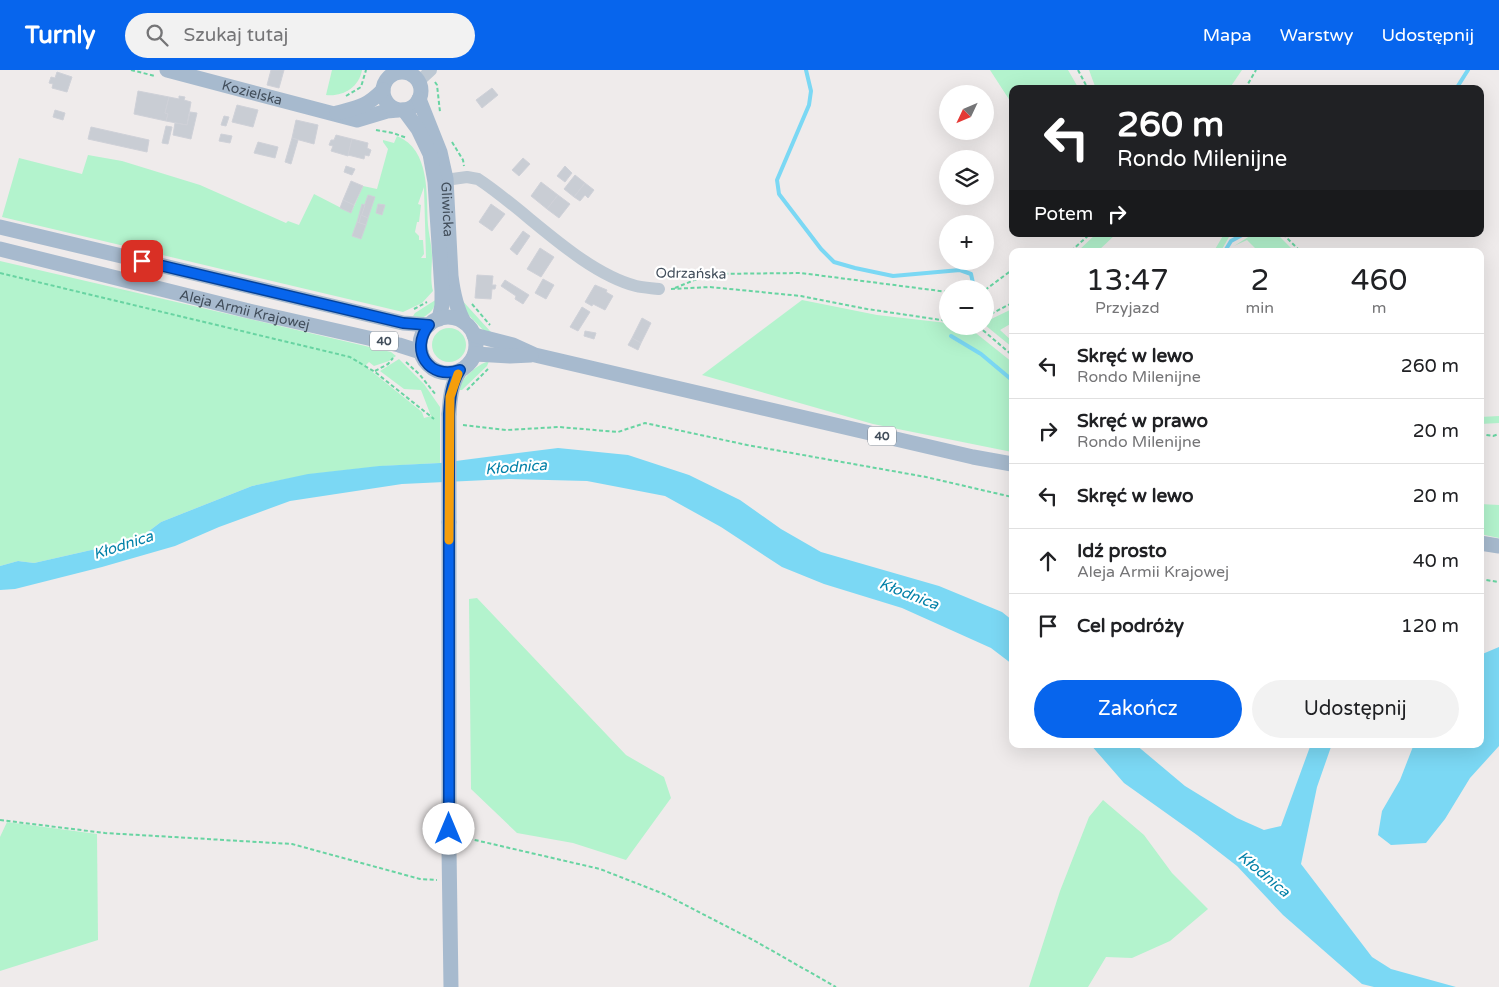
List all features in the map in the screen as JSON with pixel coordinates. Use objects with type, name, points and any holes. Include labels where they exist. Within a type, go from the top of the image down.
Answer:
[{"type":"main road","points":[[335,114],[364,106],[371,102],[382,81],[401,71],[409,74],[426,75]]},
{"type":"main road","name":"Kozielska","points":[[163,74],[357,120],[387,111],[401,110]]},
{"type":"main road","name":"Gliwicka","points":[[426,75],[419,99],[440,152],[441,180],[442,304],[434,322]]},
{"type":"main road","name":"Gliwicka","points":[[382,81],[383,95],[388,104],[401,110],[418,129],[441,180],[453,291],[464,322]]},
{"type":"main road","points":[[401,110],[410,108],[419,99]]},
{"type":"main road","name":"Aleja Armii Krajowej","points":[[0,227],[403,323],[434,322]]},
{"type":"main road","name":"Aleja Armii Krajowej","points":[[0,249],[249,311],[399,345],[421,352]]},
{"type":"main road","name":"40","points":[[434,322],[448,317],[464,322]]},
{"type":"main road","points":[[434,322],[421,337],[421,352],[428,364],[433,368],[448,373],[460,370]]},
{"type":"main road","points":[[444,397],[460,370],[471,362],[475,354],[477,345],[474,335],[464,322]]},
{"type":"main road","name":"40","points":[[474,335],[536,355],[1009,463]]},
{"type":"main road","name":"40","points":[[475,354],[536,355]]},
{"type":"main road","points":[[433,368],[444,397],[448,420],[451,987]]},
{"type":"main road","points":[[1484,544],[1499,546]]},
{"type":"street","name":"Odrzańska","points":[[441,180],[467,177],[478,179],[586,262],[619,280],[637,286],[659,289]]},
{"type":"path","points":[[131,70],[163,74]]},
{"type":"path","points":[[361,87],[366,70]]},
{"type":"path","points":[[1078,70],[1086,85]]},
{"type":"path","points":[[1247,85],[1256,70]]},
{"type":"path","points":[[426,75],[437,86],[440,116]]},
{"type":"path","points":[[368,129],[393,133],[409,139]]},
{"type":"path","points":[[450,140],[463,160],[464,168]]},
{"type":"path","points":[[1074,248],[1087,237]]},
{"type":"path","points":[[1286,237],[1297,248]]},
{"type":"path","points":[[994,283],[1009,272]]},
{"type":"path","points":[[0,273],[350,357],[375,372],[428,414],[448,420],[506,430],[559,428],[618,432],[645,423],[766,448],[926,477],[1009,496]]},
{"type":"path","points":[[672,288],[709,274],[801,273],[939,291]]},
{"type":"path","name":"Odrzańska","points":[[659,289],[710,287],[801,296],[939,320]]},
{"type":"path","points":[[413,310],[427,303],[431,296]]},
{"type":"path","points":[[994,312],[1009,305]]},
{"type":"path","points":[[989,335],[1009,352]]},
{"type":"path","points":[[375,372],[388,364],[396,356]]},
{"type":"path","points":[[402,360],[444,397]]},
{"type":"path","points":[[1484,435],[1493,436],[1499,434]]},
{"type":"path","points":[[1484,580],[1499,582]]},
{"type":"path","points":[[0,820],[105,833],[292,844],[420,879],[449,881]]},
{"type":"path","points":[[461,837],[600,869],[664,894],[755,941],[836,987]]},
{"type":"green space","points":[[332,70],[362,70],[357,82],[349,90],[344,93],[326,95]]},
{"type":"green space","points":[[990,70],[1068,70],[1077,85],[1009,85],[1009,99]]},
{"type":"green space","points":[[1089,70],[1242,70],[1232,85],[1095,85]]},
{"type":"green space","points":[[397,136],[408,143],[416,152],[421,162],[426,187],[428,225],[432,252],[431,278],[433,291],[422,303],[403,312],[2,217],[19,158],[82,174],[88,155],[122,161],[200,185],[286,223],[288,221],[299,225],[314,194],[351,213],[363,186],[377,189],[388,149],[383,140],[394,143]],"holes":[[[424,187],[426,258],[421,258],[424,254],[423,240],[419,240],[419,236],[415,232],[417,222],[419,222],[421,205],[418,204]]]},
{"type":"green space","points":[[1093,237],[1113,237],[1101,248],[1081,248]]},
{"type":"green space","points":[[1222,237],[1229,237],[1223,248],[1216,248]]},
{"type":"green space","points":[[1248,237],[1280,237],[1291,248],[1255,248],[1247,240],[1234,246]]},
{"type":"green space","points":[[0,261],[391,352],[396,356],[389,361],[374,366],[369,362],[365,366],[422,412],[424,418],[431,416],[421,390],[404,389],[380,371],[399,359],[424,384],[440,407],[440,463],[383,466],[312,474],[252,486],[161,522],[145,534],[109,546],[34,563],[18,561],[0,566]]},
{"type":"green space","points":[[459,297],[492,333],[486,333],[461,307]]},
{"type":"green space","points":[[437,299],[428,314],[422,318],[413,316],[415,313]]},
{"type":"green space","points":[[802,300],[877,315],[939,322],[939,335],[978,335],[1009,360],[1009,451],[873,424],[702,375]]},
{"type":"green space","points":[[1009,310],[1009,325],[1000,330],[1009,338],[1009,345],[994,332],[994,318]]},
{"type":"green space","points":[[449,328],[456,329],[461,333],[465,338],[465,352],[461,357],[456,361],[449,362],[442,361],[437,357],[433,352],[432,345],[433,338],[437,333],[442,329]]},
{"type":"green space","points":[[489,361],[487,366],[462,390],[459,390],[470,372]]},
{"type":"green space","points":[[1499,416],[1499,423],[1484,424],[1484,417]]},
{"type":"green space","points":[[1484,504],[1499,505],[1499,538],[1484,535]]},
{"type":"green space","points":[[477,598],[626,755],[664,777],[671,798],[626,860],[573,843],[517,833],[471,789],[469,599]]},
{"type":"green space","points":[[1103,800],[1144,835],[1172,873],[1208,909],[1170,941],[1132,958],[1106,957],[1088,987],[1029,987],[1060,891],[1089,817]]},
{"type":"green space","points":[[7,822],[97,834],[98,940],[0,971],[0,837]]},
{"type":"water","name":"Kłodnica","points":[[558,448],[628,455],[689,475],[740,500],[781,529],[821,552],[939,586],[1002,612],[1009,618],[1009,662],[991,648],[902,608],[824,584],[782,567],[721,527],[665,496],[587,481],[509,479],[402,484],[290,501],[219,527],[175,546],[15,589],[0,590],[0,566],[18,561],[34,563],[109,546],[145,534],[161,522],[252,486],[308,474],[379,466],[440,463]]},
{"type":"water","points":[[1499,647],[1499,746],[1470,778],[1445,819],[1426,843],[1391,845],[1378,835],[1382,811],[1400,780],[1412,748],[1484,748],[1484,653]]},
{"type":"water","name":"Kłodnica","points":[[1093,748],[1140,748],[1185,786],[1237,818],[1264,830],[1281,826],[1310,748],[1331,748],[1317,787],[1301,864],[1372,957],[1391,969],[1456,987],[1374,987],[1362,984],[1283,915],[1237,866],[1124,783]]},
{"type":"building","points":[[271,70],[284,70],[279,88],[267,85]]},
{"type":"building","points":[[57,72],[72,77],[67,92],[52,88],[53,84],[49,83],[51,77],[55,78]]},
{"type":"building","points":[[492,88],[498,95],[482,108],[476,100]]},
{"type":"building","points":[[138,91],[169,97],[165,113],[168,114],[166,121],[134,114]]},
{"type":"building","points":[[179,96],[185,97],[184,100],[191,102],[187,125],[166,121],[168,114],[165,113],[169,97],[179,99]]},
{"type":"building","points":[[237,105],[258,110],[253,127],[232,122]]},
{"type":"building","points":[[55,110],[65,113],[63,120],[53,117]]},
{"type":"building","points":[[190,112],[197,113],[191,139],[173,135],[175,123],[187,125]]},
{"type":"building","points":[[224,116],[229,117],[226,126],[221,125]]},
{"type":"building","points":[[296,120],[318,125],[314,144],[292,138]]},
{"type":"building","points":[[166,126],[172,127],[168,144],[162,143]]},
{"type":"building","points":[[91,127],[149,140],[147,152],[88,139]]},
{"type":"building","points":[[221,134],[232,136],[230,143],[219,141]]},
{"type":"building","points":[[336,135],[352,139],[348,156],[331,151],[333,146],[329,145]]},
{"type":"building","points":[[292,138],[298,140],[291,164],[285,162]]},
{"type":"building","points":[[352,139],[368,143],[367,148],[371,150],[369,156],[365,155],[364,159],[348,155]]},
{"type":"building","points":[[258,142],[278,147],[275,158],[254,153]]},
{"type":"building","points":[[523,158],[530,164],[519,176],[512,170]]},
{"type":"building","points":[[346,166],[355,169],[352,175],[344,172]]},
{"type":"building","points":[[565,166],[572,173],[565,182],[557,176]]},
{"type":"building","points":[[575,175],[585,183],[574,197],[564,189]]},
{"type":"building","points":[[351,181],[363,186],[354,205],[343,200]]},
{"type":"building","points":[[541,182],[558,195],[547,209],[531,196]]},
{"type":"building","points":[[585,183],[594,190],[588,198],[585,195],[580,201],[574,197]]},
{"type":"building","points":[[368,195],[375,197],[368,218],[361,215]]},
{"type":"building","points":[[558,195],[570,204],[559,218],[547,209]]},
{"type":"building","points":[[343,200],[354,205],[351,213],[340,208]]},
{"type":"building","points":[[362,204],[365,205],[359,223],[357,222]]},
{"type":"building","points":[[378,204],[385,205],[382,215],[376,213]]},
{"type":"building","points":[[491,204],[505,214],[492,231],[479,222]]},
{"type":"building","points":[[361,215],[368,218],[366,225],[359,223]]},
{"type":"building","points":[[357,222],[366,225],[361,239],[352,236]]},
{"type":"building","points":[[523,231],[530,236],[517,255],[510,249]]},
{"type":"building","points":[[540,248],[554,257],[541,277],[527,269]]},
{"type":"building","points":[[477,275],[493,276],[492,285],[496,285],[495,289],[492,289],[491,299],[475,298]]},
{"type":"building","points":[[543,279],[554,285],[546,299],[535,293]]},
{"type":"building","points":[[505,280],[529,295],[523,304],[515,299],[516,296],[501,286]]},
{"type":"building","points":[[595,285],[607,290],[606,292],[613,296],[605,310],[585,302]]},
{"type":"building","points":[[582,307],[590,312],[578,331],[570,327]]},
{"type":"building","points":[[642,318],[651,323],[641,343],[632,338]]},
{"type":"building","points":[[585,331],[596,333],[594,339],[584,336]]},
{"type":"building","points":[[632,338],[641,343],[638,350],[628,345]]},
{"type":"waterway","points":[[806,70],[811,91],[809,105],[777,180],[779,194],[821,249],[834,262],[893,276],[960,270],[971,274],[972,280]]},
{"type":"waterway","points":[[1459,85],[1468,70]]},
{"type":"waterway","points":[[1227,248],[1231,241],[1238,237]]},
{"type":"waterway","points":[[951,336],[981,354],[1009,377]]},
{"type":"slow traffic","points":[[449,540],[449,414],[450,397],[458,374]]},
{"type":"route","points":[[142,261],[403,323],[429,325],[421,337],[420,345],[421,352],[428,364],[440,372],[448,373],[460,370],[456,376],[450,397],[449,414],[449,829]]}]
